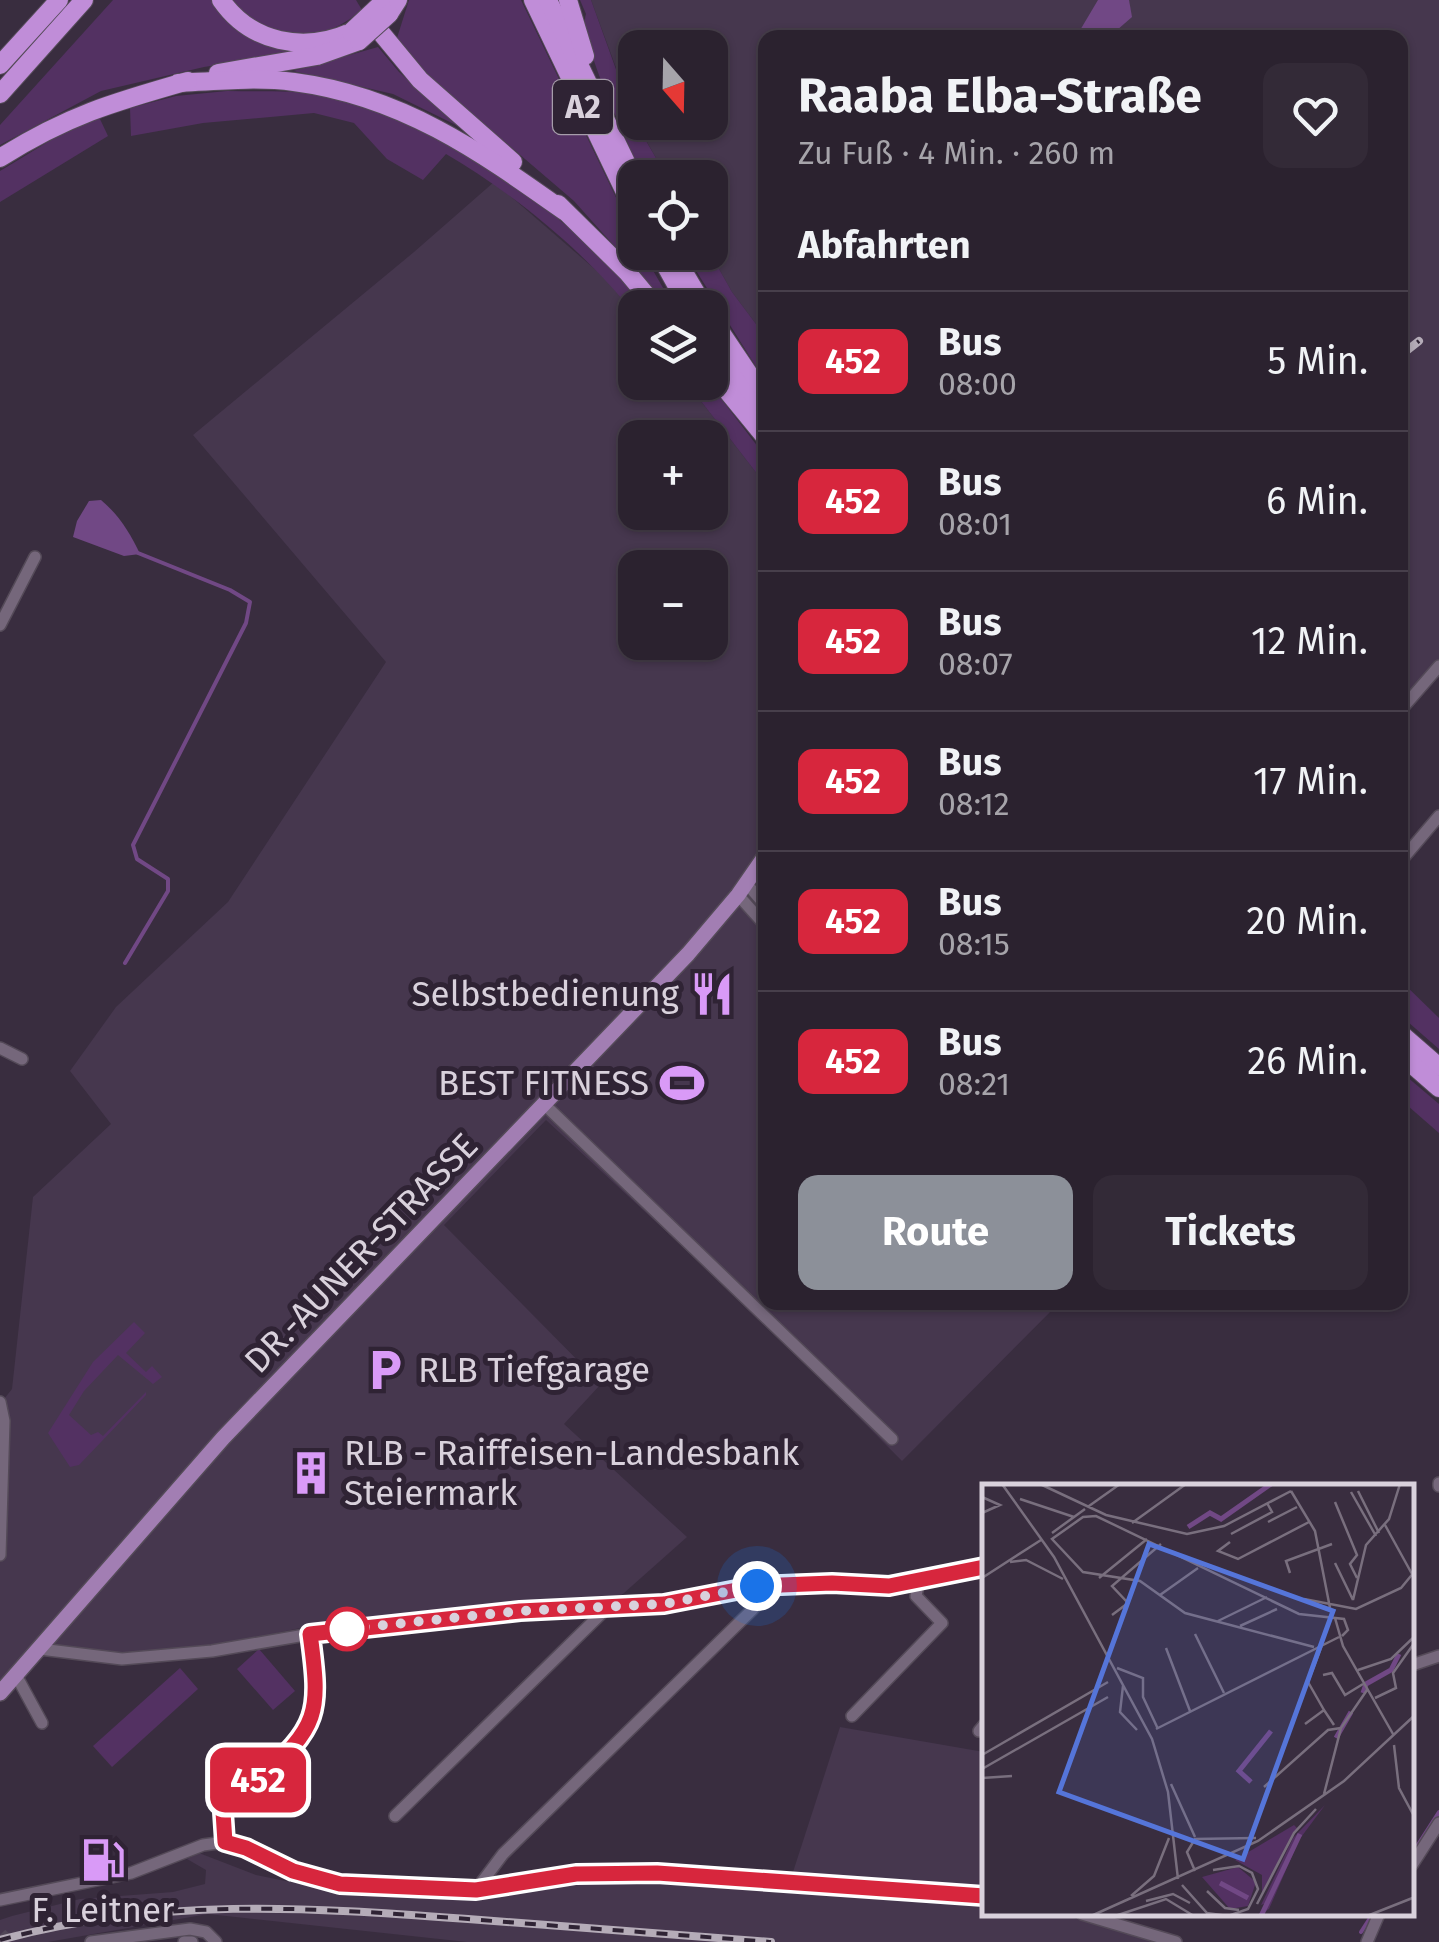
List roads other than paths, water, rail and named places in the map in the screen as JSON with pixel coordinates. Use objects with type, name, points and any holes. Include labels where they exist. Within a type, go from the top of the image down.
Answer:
[{"type":"highway","points":[[0,65],[59,0]]},
{"type":"highway","points":[[0,94],[84,0]]},
{"type":"highway","points":[[221,0],[244,25],[278,41],[315,43],[355,37]]},
{"type":"highway","name":"A2","points":[[533,0],[618,178]]},
{"type":"highway","name":"A2","points":[[548,0],[625,160]]},
{"type":"highway","points":[[568,0],[602,114]]},
{"type":"highway","points":[[0,158],[96,107],[140,92],[212,74],[317,56],[355,37],[380,4]]},
{"type":"highway","points":[[382,34],[420,80],[545,189],[642,290]]},
{"type":"highway","points":[[178,84],[290,82],[352,93],[455,136],[564,210]]},
{"type":"highway","points":[[728,343],[758,388]]},
{"type":"highway","points":[[728,369],[758,413]]},
{"type":"highway","points":[[728,392],[758,428]]},
{"type":"highway","points":[[1408,1040],[1439,1067]]},
{"type":"highway","points":[[1408,1061],[1439,1088]]},
{"type":"main road","name":"DR.-AUNER-STRASSE","points":[[0,1692],[223,1438],[688,954],[758,866]]},
{"type":"street","points":[[0,625],[36,556]]},
{"type":"street","points":[[1408,702],[1439,666]]},
{"type":"street","points":[[1408,853],[1439,816]]},
{"type":"street","points":[[742,889],[758,900]]},
{"type":"street","points":[[742,889],[758,914]]},
{"type":"street","points":[[0,1048],[22,1059]]},
{"type":"street","points":[[544,1105],[892,1439]]},
{"type":"street","points":[[0,1402],[4,1421],[0,1555]]},
{"type":"street","points":[[40,1648],[122,1659],[520,1611],[664,1604],[770,1585],[889,1586],[982,1567]]},
{"type":"street","points":[[852,1716],[942,1623],[916,1596],[919,1579]]},
{"type":"street","points":[[476,1890],[503,1854],[752,1610],[770,1585]]},
{"type":"street","points":[[395,1816],[606,1609]]},
{"type":"street","points":[[225,1842],[226,1806],[298,1744],[309,1727],[316,1702],[310,1634]]},
{"type":"street","points":[[1414,1664],[1439,1656]]},
{"type":"street","points":[[17,1677],[42,1722]]},
{"type":"street","points":[[1414,1862],[1439,1824]]},
{"type":"street","points":[[0,1900],[131,1873],[203,1845],[225,1842],[293,1871],[340,1884],[476,1890],[576,1874],[657,1873],[982,1896]]},
{"type":"street","points":[[1092,1917],[1176,1942]]},
{"type":"street","points":[[1367,1942],[1378,1917]]},
{"type":"street","points":[[90,1942],[153,1937],[190,1929],[206,1932],[216,1942]]},
{"type":"street","points":[[184,1942],[192,1942]]},
{"type":"waterway","points":[[125,963],[168,891],[168,879],[137,859],[133,845],[246,623],[250,602],[138,553]]},
{"type":"waterway","points":[[1414,1851],[1439,1812]]},
{"type":"waterway","points":[[1361,1932],[1371,1917]]},
{"type":"tunnel","points":[[0,1935],[7,1942]]},
{"type":"railway","points":[[1408,350],[1419,341]]},
{"type":"railway","points":[[0,1940],[117,1917],[175,1911],[291,1909],[771,1942]]},
{"type":"place","name":"Selbstbedienung","points":[[712,994]]},
{"type":"place","name":"BEST FITNESS","points":[[682,1083]]},
{"type":"place","name":"RLB Tiefgarage","points":[[385,1370]]},
{"type":"place","name":"RLB - Raiffeisen-Landesbank Steiermark","points":[[311,1473]]},
{"type":"place","name":"F. Leitner","points":[[103,1860]]}]
